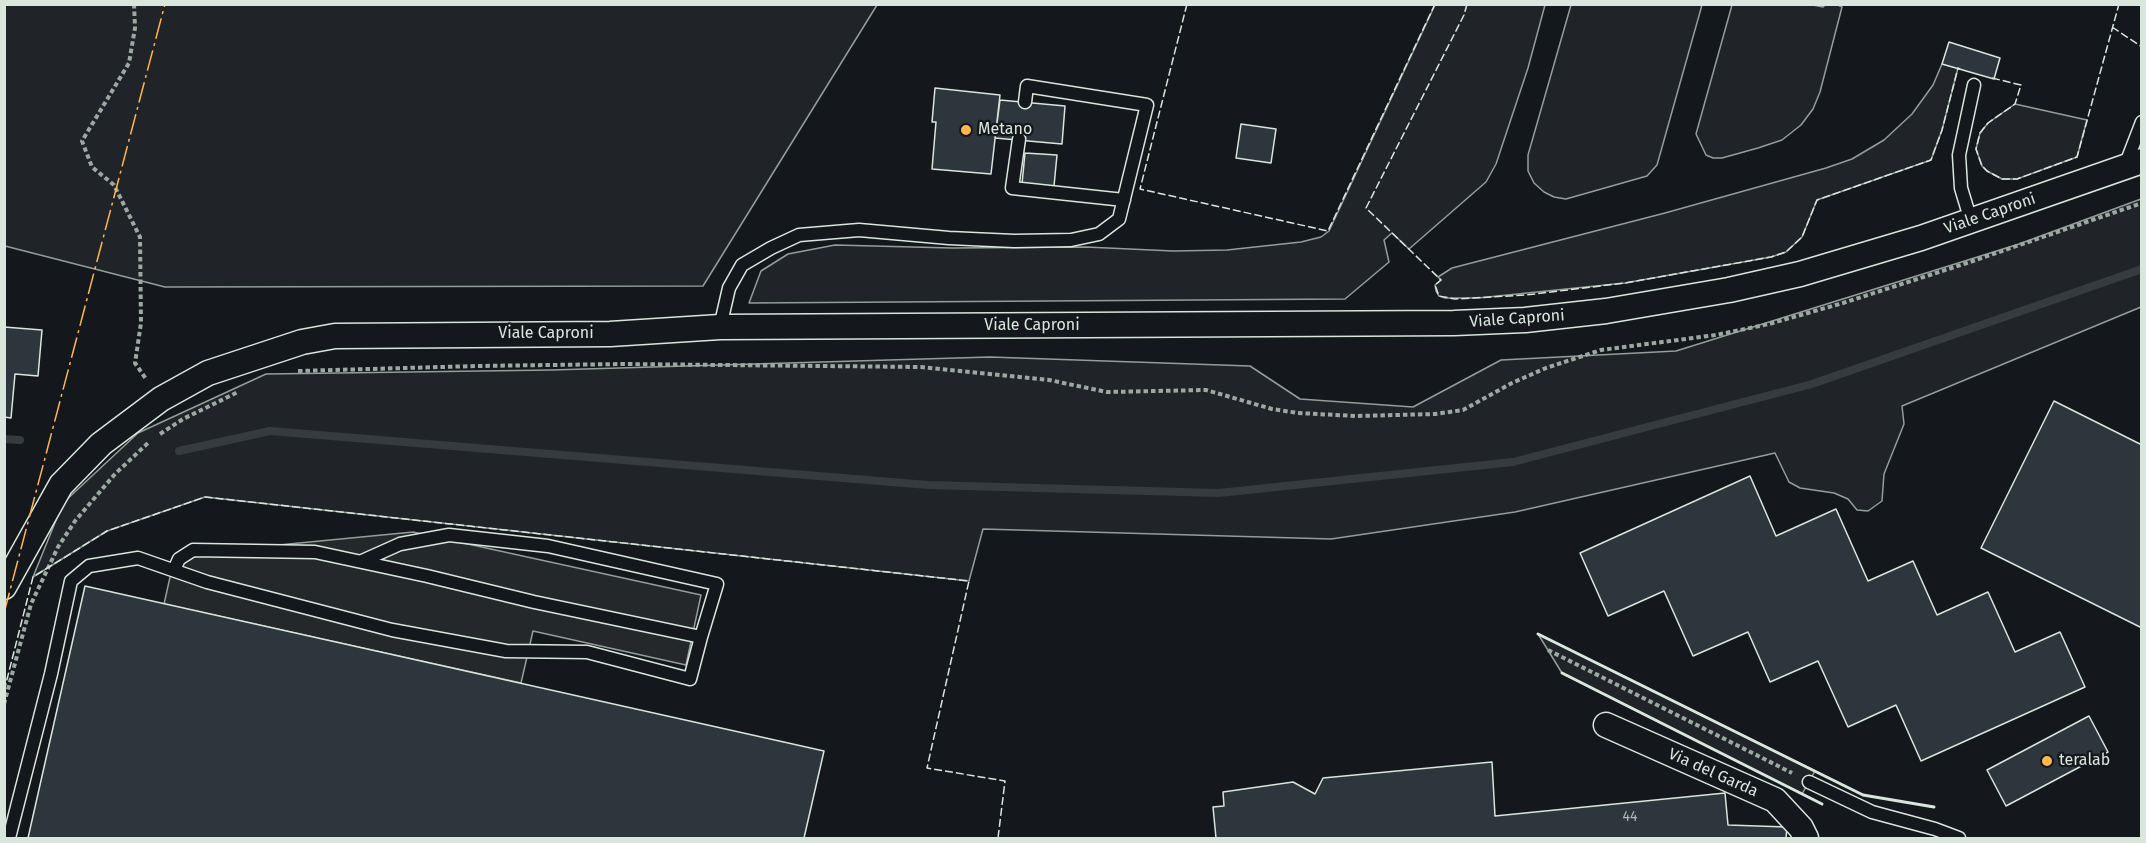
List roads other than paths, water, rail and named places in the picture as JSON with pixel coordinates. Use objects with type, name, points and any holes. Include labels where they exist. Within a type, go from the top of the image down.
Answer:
[{"type":"street","name":"Viale Caproni","points":[[4,587],[61,486],[101,444],[161,399],[208,373],[302,342],[335,336],[610,334],[720,327],[1454,323],[1525,320],[1606,311],[1729,290],[1850,260],[1971,221],[2133,164]]},
{"type":"street","name":"Via del Garda","points":[[1606,725],[1775,800],[1801,828],[1806,838]]},
{"type":"lane","points":[[1971,221],[1961,188],[1959,155],[1974,85]]},
{"type":"lane","points":[[720,327],[729,288],[742,265],[799,235],[859,230],[1003,241],[1071,240],[1099,234],[1119,219],[1146,105],[1027,86],[1025,102]]},
{"type":"lane","points":[[2133,164],[2142,122]]},
{"type":"lane","points":[[1019,140],[1012,188],[1124,200]]},
{"type":"lane","points":[[9,838],[51,674],[71,581],[89,566],[138,558],[207,582],[392,630],[506,651],[587,652],[690,679],[717,584],[548,546],[449,535],[400,544],[362,561]]},
{"type":"lane","points":[[174,570],[179,559],[193,550],[315,552],[701,637]]},
{"type":"lane","points":[[1809,782],[1872,812],[1959,838]]},
{"type":"waterway","points":[[179,451],[270,431],[928,485],[1219,493],[1513,462],[1812,384],[2142,269]]},
{"type":"waterway","points":[[4,439],[20,440]]},
{"type":"place","name":"Metano","points":[[966,130]]},
{"type":"place","name":"teralab","points":[[2047,761]]}]
